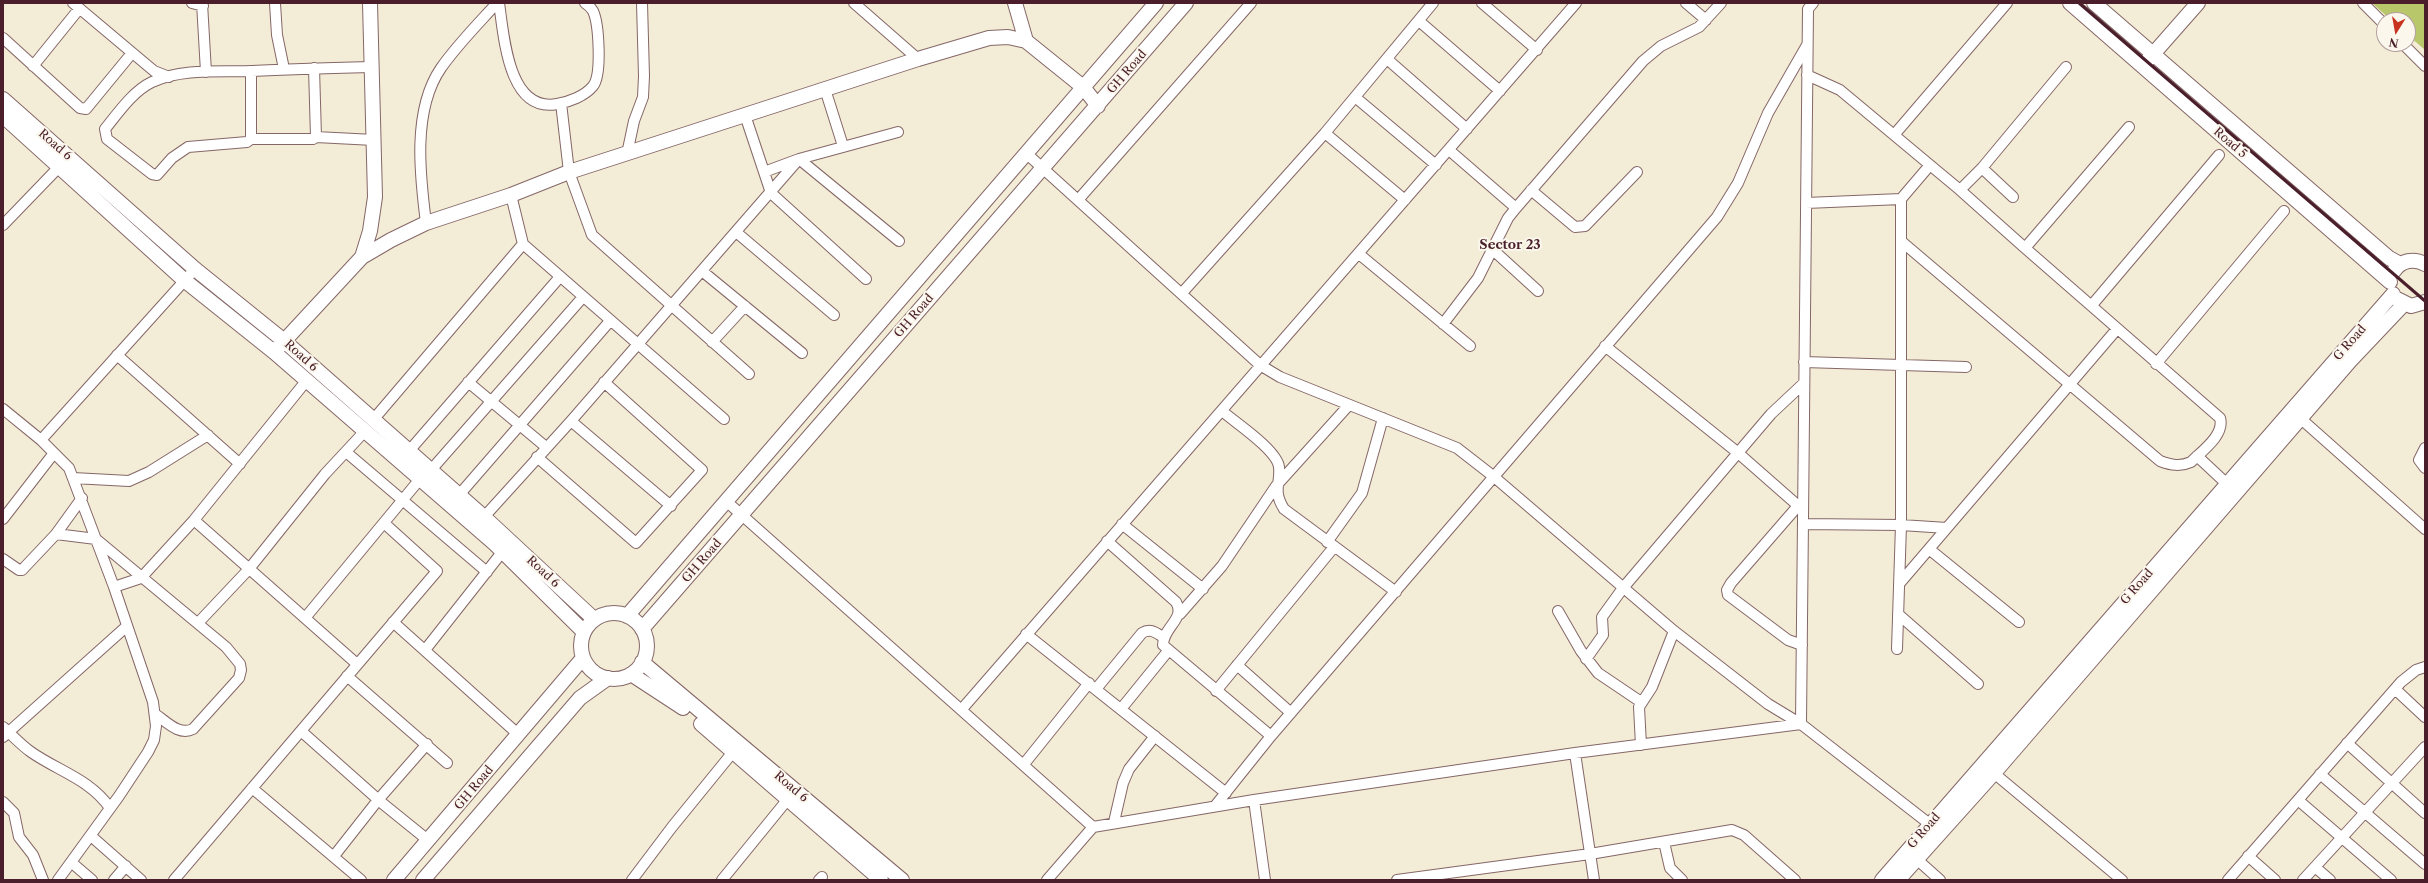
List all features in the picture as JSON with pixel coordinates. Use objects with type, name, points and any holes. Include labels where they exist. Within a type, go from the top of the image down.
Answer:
[{"type":"street","points":[[192,3],[202,4],[206,72]]},
{"type":"street","points":[[275,3],[277,35],[284,69]]},
{"type":"street","points":[[362,257],[370,231],[375,196],[370,3]]},
{"type":"street","points":[[498,3],[508,58],[517,85],[526,96],[539,104],[561,103],[581,95],[593,86],[598,74],[600,58],[594,12],[585,3]]},
{"type":"street","points":[[426,223],[419,173],[419,156],[421,135],[432,86],[441,68],[455,49],[498,3]]},
{"type":"street","points":[[627,154],[634,121],[642,97],[644,76],[642,3]]},
{"type":"street","points":[[854,3],[918,59]]},
{"type":"street","points":[[1015,3],[1026,41]]},
{"type":"street","name":"GH Road","points":[[627,616],[1156,3]]},
{"type":"street","name":"GH Road","points":[[642,629],[742,516],[1186,3]]},
{"type":"street","points":[[1078,200],[1251,3]]},
{"type":"street","points":[[1182,293],[1325,133],[1433,3]]},
{"type":"street","points":[[1482,3],[1537,50]]},
{"type":"street","points":[[962,709],[1107,540],[1222,411],[1260,365],[1359,254],[1537,50],[1576,3]]},
{"type":"street","points":[[1686,3],[1706,20]]},
{"type":"street","points":[[1443,324],[1478,278],[1492,249],[1516,208],[1531,190],[1649,54],[1692,32],[1706,20],[1721,3]]},
{"type":"street","points":[[1894,135],[2007,3]]},
{"type":"street","name":"Road 5","points":[[2070,3],[2391,288],[2404,304]]},
{"type":"street","name":"Road 5","points":[[2094,3],[2389,258],[2400,264]]},
{"type":"street","points":[[2142,66],[2198,3]]},
{"type":"street","points":[[2363,3],[2376,16]]},
{"type":"street","points":[[1801,724],[1803,524],[1800,508],[1804,383],[1808,43],[1807,5]]},
{"type":"street","points":[[33,66],[76,6],[154,71],[169,77]]},
{"type":"street","points":[[1419,21],[1500,91]]},
{"type":"street","points":[[274,352],[283,340],[362,257],[391,240],[426,223],[511,195],[569,172],[918,59],[989,38],[1008,36],[1026,41],[1083,87],[1098,106]]},
{"type":"street","points":[[3,38],[80,108],[86,109],[132,53]]},
{"type":"street","points":[[1215,806],[1271,736],[1717,217],[1731,196],[1768,113],[1808,43]]},
{"type":"street","points":[[2411,52],[2425,66]]},
{"type":"street","points":[[1387,58],[1467,129]]},
{"type":"street","points":[[371,67],[206,72],[169,77],[152,82],[142,89],[105,129],[107,139],[152,174],[157,175],[172,158],[188,147],[246,142],[251,139],[313,139],[316,137],[374,140]]},
{"type":"street","points":[[1960,190],[1982,168],[2066,67]]},
{"type":"street","points":[[314,68],[316,137]]},
{"type":"street","points":[[251,71],[251,139]]},
{"type":"street","points":[[1807,75],[1840,90],[1960,190],[2092,305],[2116,329],[2220,418],[2221,424],[2218,434],[2191,462],[2179,466],[2160,461],[1901,241]]},
{"type":"street","points":[[825,89],[843,146]]},
{"type":"street","points":[[1355,97],[1436,165]]},
{"type":"street","name":"Road 6","points":[[3,99],[195,269],[283,340],[369,425],[426,475],[584,632]]},
{"type":"street","points":[[561,103],[569,172],[592,235],[749,374]]},
{"type":"street","points":[[745,115],[771,193],[866,279]]},
{"type":"street","name":"Road 6","points":[[3,116],[184,280],[307,380],[369,425],[409,451],[426,475],[459,495],[594,619]]},
{"type":"street","points":[[2025,248],[2129,127]]},
{"type":"street","points":[[764,172],[799,159],[898,132]]},
{"type":"street","points":[[1325,133],[1405,200]]},
{"type":"street","points":[[1449,150],[1516,208]]},
{"type":"street","points":[[1027,154],[1260,365],[1280,377],[1457,448],[1493,476],[1674,631],[1768,704],[1801,724],[1935,828]]},
{"type":"street","points":[[2092,305],[2219,155]]},
{"type":"street","points":[[484,518],[537,457],[571,421],[799,159]]},
{"type":"street","points":[[799,159],[899,241]]},
{"type":"street","points":[[1897,649],[1901,525],[1901,199],[1930,165]]},
{"type":"street","points":[[3,224],[58,166]]},
{"type":"street","points":[[1982,168],[2013,197]]},
{"type":"street","points":[[1531,190],[1575,227],[1581,228],[1585,226],[1637,172]]},
{"type":"street","points":[[511,195],[523,244],[559,278],[610,321],[639,343],[724,419]]},
{"type":"street","points":[[1806,203],[1901,199]]},
{"type":"street","points":[[2156,364],[2284,211]]},
{"type":"street","points":[[736,232],[834,315]]},
{"type":"street","points":[[198,623],[249,569],[325,474],[346,452],[523,244]]},
{"type":"street","points":[[1492,249],[1538,291]]},
{"type":"street","points":[[1359,254],[1470,346]]},
{"type":"street","points":[[2400,264],[2413,260],[2423,261]]},
{"type":"street","name":"G Road","points":[[1882,880],[1912,855],[1935,828],[1983,763],[2227,484],[2391,288],[2392,274],[2400,264]]},
{"type":"street","points":[[41,440],[195,269]]},
{"type":"street","points":[[702,271],[802,353]]},
{"type":"street","points":[[409,451],[559,278]]},
{"type":"street","points":[[305,618],[402,501],[492,403],[583,297]]},
{"type":"street","points":[[2404,304],[2411,306],[2425,302]]},
{"type":"street","name":"G Road","points":[[1935,828],[1994,772],[2300,418],[2350,361],[2404,304]]},
{"type":"street","points":[[712,342],[745,306]]},
{"type":"street","points":[[459,495],[610,321]]},
{"type":"street","points":[[1899,584],[2070,385],[2116,329]]},
{"type":"street","points":[[1605,346],[1738,452],[1800,508]]},
{"type":"street","points":[[117,355],[240,464]]},
{"type":"street","points":[[1804,362],[1966,367]]},
{"type":"street","points":[[114,586],[141,578],[194,520],[307,380]]},
{"type":"street","points":[[468,382],[546,447]]},
{"type":"street","points":[[537,457],[636,543],[671,506],[702,470],[604,382]]},
{"type":"street","points":[[1586,659],[1603,635],[1602,617],[1623,588],[1770,414],[1804,383]]},
{"type":"street","points":[[1271,736],[1168,651],[1162,645],[1163,637],[1180,614],[1222,566],[1276,486],[1349,405]]},
{"type":"street","points":[[3,410],[41,440],[69,468],[82,498],[114,586],[154,702],[154,740],[148,752],[91,836],[58,880]]},
{"type":"street","points":[[1222,411],[1274,455],[1280,468],[1276,486],[1280,502],[1284,508],[1330,544],[1372,572],[1396,592]]},
{"type":"street","points":[[1216,691],[1330,544],[1362,493],[1383,418]]},
{"type":"street","points":[[2300,418],[2425,529]]},
{"type":"street","points":[[571,421],[671,506]]},
{"type":"street","points":[[73,478],[129,480],[149,472],[208,435]]},
{"type":"street","points":[[2425,448],[2419,460],[2425,468]]},
{"type":"street","points":[[346,452],[487,572]]},
{"type":"street","points":[[3,519],[54,453]]},
{"type":"street","points":[[2197,456],[2227,484]]},
{"type":"street","points":[[3,559],[19,570],[22,570],[56,534],[82,498]]},
{"type":"street","points":[[726,501],[1024,764],[1093,827]]},
{"type":"street","points":[[1800,508],[1731,583],[1727,590],[1728,594],[1781,636],[1802,645]]},
{"type":"street","points":[[194,520],[358,664]]},
{"type":"street","points":[[174,880],[436,571],[384,523]]},
{"type":"street","points":[[1122,524],[1203,589]]},
{"type":"street","points":[[1803,524],[1901,525],[1947,528]]},
{"type":"street","points":[[56,534],[96,539],[141,578],[226,647],[240,664],[242,670],[239,678],[193,730],[186,732],[180,731],[155,714]]},
{"type":"street","points":[[1107,540],[1176,602],[1180,614]]},
{"type":"street","points":[[1929,549],[2019,622]]},
{"type":"street","points":[[425,650],[503,551]]},
{"type":"street","points":[[1558,611],[1586,659],[1607,681],[1641,702]]},
{"type":"street","points":[[616,613],[627,616],[642,629],[647,646],[642,662],[631,674],[624,677],[608,678],[598,675],[589,667],[583,658],[581,645],[584,632],[594,619],[605,614],[616,613]]},
{"type":"street","points":[[1898,614],[1978,684]]},
{"type":"street","points":[[393,622],[519,735]]},
{"type":"street","points":[[110,808],[86,784],[68,772],[30,751],[4,732],[127,626]]},
{"type":"street","points":[[1024,764],[1092,686],[1142,633],[1147,630],[1153,631],[1163,637]]},
{"type":"street","points":[[1641,745],[1638,714],[1641,702],[1652,687],[1674,631]]},
{"type":"street","points":[[1026,634],[1226,793]]},
{"type":"street","points":[[1121,709],[1168,651]]},
{"type":"street","name":"GH Road","points":[[394,880],[429,841],[583,658]]},
{"type":"street","name":"Road 6","points":[[642,662],[902,880]]},
{"type":"street","points":[[1237,665],[1291,713]]},
{"type":"street","points":[[2228,880],[2395,689],[2416,670],[2425,667]]},
{"type":"street","name":"Road 6","points":[[631,674],[672,699],[881,880]]},
{"type":"street","points":[[347,676],[427,744],[447,763]]},
{"type":"street","name":"GH Road","points":[[423,880],[580,698],[608,678]]},
{"type":"street","points":[[2395,689],[2425,717]]},
{"type":"street","points":[[1047,880],[1093,827],[1114,822],[1575,753],[1801,724]]},
{"type":"street","points":[[301,731],[378,800],[429,841]]},
{"type":"street","points":[[1114,822],[1123,783],[1129,768],[1155,736]]},
{"type":"street","points":[[2347,743],[2423,808]]},
{"type":"street","points":[[334,856],[378,800],[427,744]]},
{"type":"street","points":[[2303,880],[2425,747]]},
{"type":"street","points":[[633,879],[672,827],[733,752]]},
{"type":"street","points":[[1575,753],[1594,880]]},
{"type":"street","points":[[1983,763],[2122,880]]},
{"type":"street","points":[[2320,774],[2425,864]]},
{"type":"street","points":[[252,788],[361,880]]},
{"type":"street","points":[[722,880],[788,799]]},
{"type":"street","points":[[1254,800],[1265,880]]},
{"type":"street","points":[[2298,800],[2391,880]]},
{"type":"street","points":[[3,802],[14,813],[19,837],[33,855],[43,880]]},
{"type":"street","points":[[1397,880],[1414,879],[1590,854],[1732,830],[1739,832],[1795,880]]},
{"type":"street","points":[[91,836],[141,880]]},
{"type":"street","points":[[1664,842],[1670,868],[1682,880]]},
{"type":"street","points":[[1912,855],[1940,880]]},
{"type":"street","name":"G Road","points":[[1898,880],[1912,855]]},
{"type":"street","points":[[2248,856],[2275,880]]},
{"type":"street","points":[[72,862],[92,880]]},
{"type":"street","points":[[114,880],[126,866]]},
{"type":"street","points":[[2315,867],[2330,880]]},
{"type":"green space","points":[[2372,3],[2425,3],[2425,50],[2416,42],[2416,12],[2382,12]]},
{"type":"railway","points":[[2079,3],[2425,301]]},
{"type":"district","name":"Sector 23","points":[[1510,245]]}]
